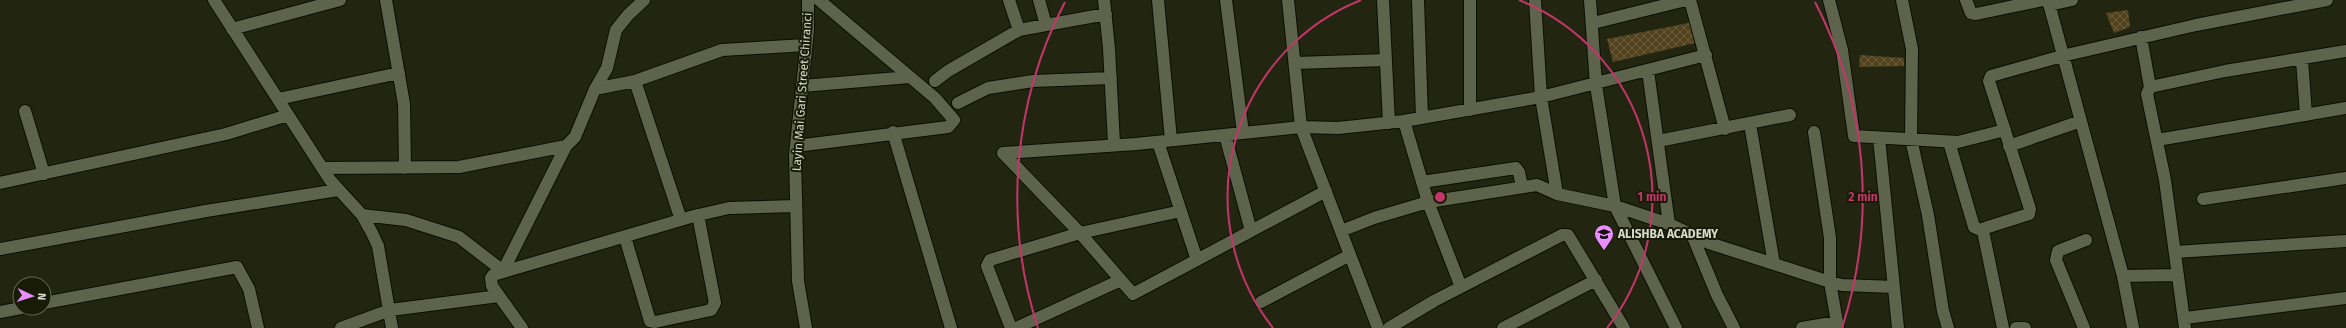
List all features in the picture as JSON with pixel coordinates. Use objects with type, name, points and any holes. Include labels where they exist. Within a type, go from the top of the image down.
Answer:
[{"type":"street","points":[[214,0],[338,190],[362,215],[378,246],[392,328]]},
{"type":"street","points":[[232,29],[340,0]]},
{"type":"street","points":[[386,0],[399,72],[405,119],[405,168]]},
{"type":"street","points":[[503,271],[566,146],[575,136],[582,124],[594,89],[607,68],[616,30],[628,15],[644,0]]},
{"type":"street","name":"Layin Mai Gari Street Chiranci","points":[[806,328],[798,281],[796,242],[796,146],[806,45],[808,0]]},
{"type":"street","points":[[796,146],[893,132],[948,127],[954,120],[935,98],[819,0]]},
{"type":"street","points":[[1009,0],[1018,30]]},
{"type":"street","points":[[1039,0],[1046,25]]},
{"type":"street","points":[[1104,0],[1111,78],[1114,144]]},
{"type":"street","points":[[1158,0],[1171,140]]},
{"type":"street","points":[[1226,0],[1243,133]]},
{"type":"street","points":[[1288,0],[1301,128],[1378,328]]},
{"type":"street","points":[[1383,0],[1389,123]]},
{"type":"street","points":[[1418,0],[1422,118]]},
{"type":"street","points":[[1470,0],[1470,110]]},
{"type":"street","points":[[1535,0],[1541,97],[1557,194]]},
{"type":"street","points":[[1590,0],[1596,84],[1615,206],[1676,328]]},
{"type":"street","points":[[1592,23],[1686,0]]},
{"type":"street","points":[[1690,0],[1706,55],[1724,129]]},
{"type":"street","points":[[1829,0],[1842,50],[1854,136],[1958,142],[2005,130]]},
{"type":"street","points":[[1902,0],[1912,49],[1911,139],[1928,215],[1943,311],[1948,328]]},
{"type":"street","points":[[1966,0],[1971,13],[1976,14],[2047,2],[2072,0]]},
{"type":"street","points":[[1983,231],[1985,228],[2030,212],[1989,81],[1991,76],[2062,56],[2141,37],[2328,0]]},
{"type":"street","points":[[2047,2],[2123,276],[2133,328]]},
{"type":"street","points":[[935,81],[948,71],[1018,30],[1106,14]]},
{"type":"street","points":[[2141,37],[2150,88],[2147,94],[2165,180],[2185,323],[2346,298]]},
{"type":"street","points":[[594,89],[635,81],[722,50],[806,45]]},
{"type":"street","points":[[2150,88],[2225,71],[2346,52]]},
{"type":"street","points":[[1326,191],[1133,294],[1080,233],[1003,153],[1158,142],[1301,128],[1338,128],[1404,121],[1541,97],[1706,55]]},
{"type":"street","points":[[1295,63],[1386,60]]},
{"type":"street","points":[[2302,60],[2306,115]]},
{"type":"street","points":[[1648,71],[1669,224]]},
{"type":"street","points":[[278,99],[399,72]]},
{"type":"street","points":[[802,86],[910,77]]},
{"type":"street","points":[[958,103],[995,86],[1032,81],[1111,78]]},
{"type":"street","points":[[635,81],[681,220]]},
{"type":"street","points":[[2157,140],[2346,108]]},
{"type":"street","points":[[25,111],[44,174]]},
{"type":"street","points":[[0,183],[226,134],[288,115]]},
{"type":"street","points":[[1658,141],[1790,115]]},
{"type":"street","points":[[1404,121],[1428,202],[1461,287]]},
{"type":"street","points":[[2009,146],[2081,121]]},
{"type":"street","points":[[1750,124],[1774,264]]},
{"type":"street","points":[[893,132],[951,328]]},
{"type":"street","points":[[1802,328],[1837,325],[1830,282],[1830,238],[1814,132]]},
{"type":"street","points":[[1225,135],[1252,231]]},
{"type":"street","points":[[1878,138],[1898,328]]},
{"type":"street","points":[[1158,142],[1197,260]]},
{"type":"street","points":[[1949,142],[1974,226],[1983,231],[2003,328]]},
{"type":"street","points":[[323,168],[459,167],[566,146]]},
{"type":"street","points":[[1422,182],[1516,168],[1519,172],[1522,187]]},
{"type":"street","points":[[2203,199],[2346,178]]},
{"type":"street","points":[[1341,230],[1374,218],[1428,202],[1522,187],[1542,186],[1557,194],[1615,206],[1669,224],[1693,237],[1830,282],[1842,285],[1894,287]]},
{"type":"street","points":[[0,249],[206,211],[338,190]]},
{"type":"street","points":[[522,328],[514,314],[492,286],[491,278],[503,271],[698,215],[729,208],[796,206]]},
{"type":"street","points":[[1011,328],[987,266],[988,262],[1080,233],[1181,211]]},
{"type":"street","points":[[362,215],[406,220],[459,237],[503,271]]},
{"type":"street","points":[[625,236],[650,321],[654,322],[711,310],[715,303],[698,215]]},
{"type":"street","points":[[1389,328],[1461,287],[1562,235],[1568,235],[1624,328]]},
{"type":"street","points":[[1693,237],[1717,295],[1734,328]]},
{"type":"street","points":[[2084,328],[2056,260],[2058,252],[2086,240]]},
{"type":"street","points":[[2175,252],[2346,241]]},
{"type":"street","points":[[1262,302],[1350,255]]},
{"type":"street","points":[[52,302],[237,267],[249,289],[258,328]]},
{"type":"street","points":[[2123,276],[2178,275]]},
{"type":"street","points":[[1016,328],[1121,280]]},
{"type":"street","points":[[1503,328],[1596,280]]},
{"type":"street","points":[[341,328],[390,310],[499,296]]},
{"type":"street","points":[[0,312],[12,310]]},
{"type":"street","points":[[512,328],[514,314]]},
{"type":"street","points":[[2016,328],[2025,328]]},
{"type":"building","points":[[2128,10],[2130,27],[2114,33],[2106,13]]},
{"type":"building","points":[[1694,22],[1695,43],[1613,62],[1607,39]]},
{"type":"building","points":[[1860,55],[1904,58],[1904,66],[1859,67]]},
{"type":"place","name":"ALISHBA ACADEMY","points":[[1604,251]]}]
